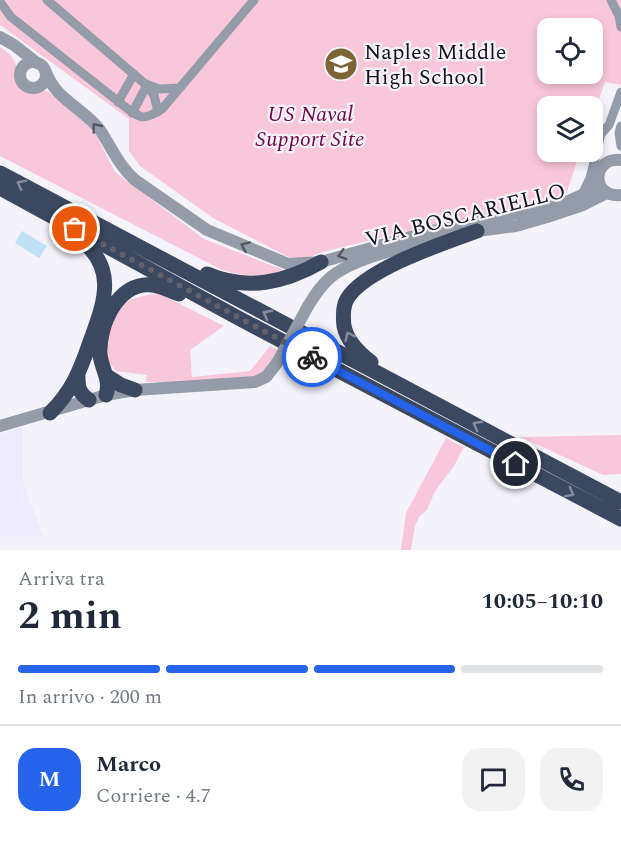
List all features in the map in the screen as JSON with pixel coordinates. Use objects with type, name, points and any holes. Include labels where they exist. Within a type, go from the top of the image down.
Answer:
[{"type":"highway","points":[[0,172],[621,502]]},
{"type":"highway","points":[[0,188],[242,320],[621,519]]},
{"type":"highway","points":[[33,206],[80,239],[93,252],[103,269],[106,293],[103,308],[78,376],[63,400],[50,413]]},
{"type":"highway","points":[[426,398],[361,355],[345,331],[345,303],[353,292],[369,278],[435,247],[477,231]]},
{"type":"highway","points":[[129,241],[215,278],[237,283],[267,283],[298,275],[321,261]]},
{"type":"highway","points":[[106,395],[109,386],[102,364],[100,344],[111,308],[129,291],[140,286],[151,285],[164,288],[242,320]]},
{"type":"highway","points":[[78,376],[78,388],[81,394],[89,400]]},
{"type":"highway","points":[[107,376],[135,390]]},
{"type":"street","points":[[46,0],[146,84],[154,95],[158,112]]},
{"type":"street","points":[[0,2],[11,17],[132,113],[144,118],[158,112],[254,0]]},
{"type":"street","points":[[611,0],[619,16],[621,27]]},
{"type":"street","name":"VIA BOSCARIELLO","points":[[0,37],[41,67],[56,91],[99,130],[124,171],[207,230],[288,264],[321,261],[432,231],[562,204],[582,195],[599,183]]},
{"type":"street","points":[[118,102],[134,74]]},
{"type":"street","points":[[146,84],[159,89],[180,88]]},
{"type":"street","points":[[132,113],[146,84]]},
{"type":"street","points":[[603,131],[609,125],[621,92]]},
{"type":"street","points":[[621,126],[619,133],[621,146]]},
{"type":"street","points":[[603,159],[621,160]]},
{"type":"street","points":[[582,195],[598,162]]},
{"type":"street","points":[[600,162],[599,183],[607,193],[621,195]]},
{"type":"street","name":"VIA BOSCARIELLO","points":[[0,426],[106,395],[135,390],[255,382],[266,377],[277,363],[319,288],[331,276],[346,267],[414,244],[477,231],[516,226],[583,205],[607,193]]},
{"type":"shaded area","points":[[23,427],[23,481],[43,536],[0,536],[0,434]]},
{"type":"green space","name":"US Naval Support Site","points":[[0,0],[621,0],[621,85],[605,82],[600,96],[537,96],[537,162],[577,162],[565,198],[442,223],[322,252],[298,262],[213,218],[140,166],[129,151],[129,119],[0,25]]},
{"type":"green space","points":[[0,47],[14,60],[18,80],[27,92],[35,93],[43,90],[49,92],[82,119],[96,135],[115,172],[204,239],[284,270],[253,276],[222,270],[0,156]]},
{"type":"green space","points":[[158,293],[224,326],[190,350],[192,377],[250,371],[270,346],[278,350],[270,365],[261,374],[250,379],[205,382],[146,382],[147,375],[116,371],[105,353],[106,340],[113,320],[130,300]]},
{"type":"green space","points":[[621,435],[621,474],[603,475],[521,437]]},
{"type":"green space","points":[[446,438],[464,447],[454,466],[435,491],[427,510],[419,517],[411,550],[401,550],[406,513]]},
{"type":"water","points":[[22,231],[47,246],[39,258],[15,243]]},
{"type":"way so far","points":[[75,229],[312,357]]},
{"type":"place","name":"Naples Middle High School","points":[[341,64]]},
{"type":"route","points":[[312,357],[516,464]]}]
